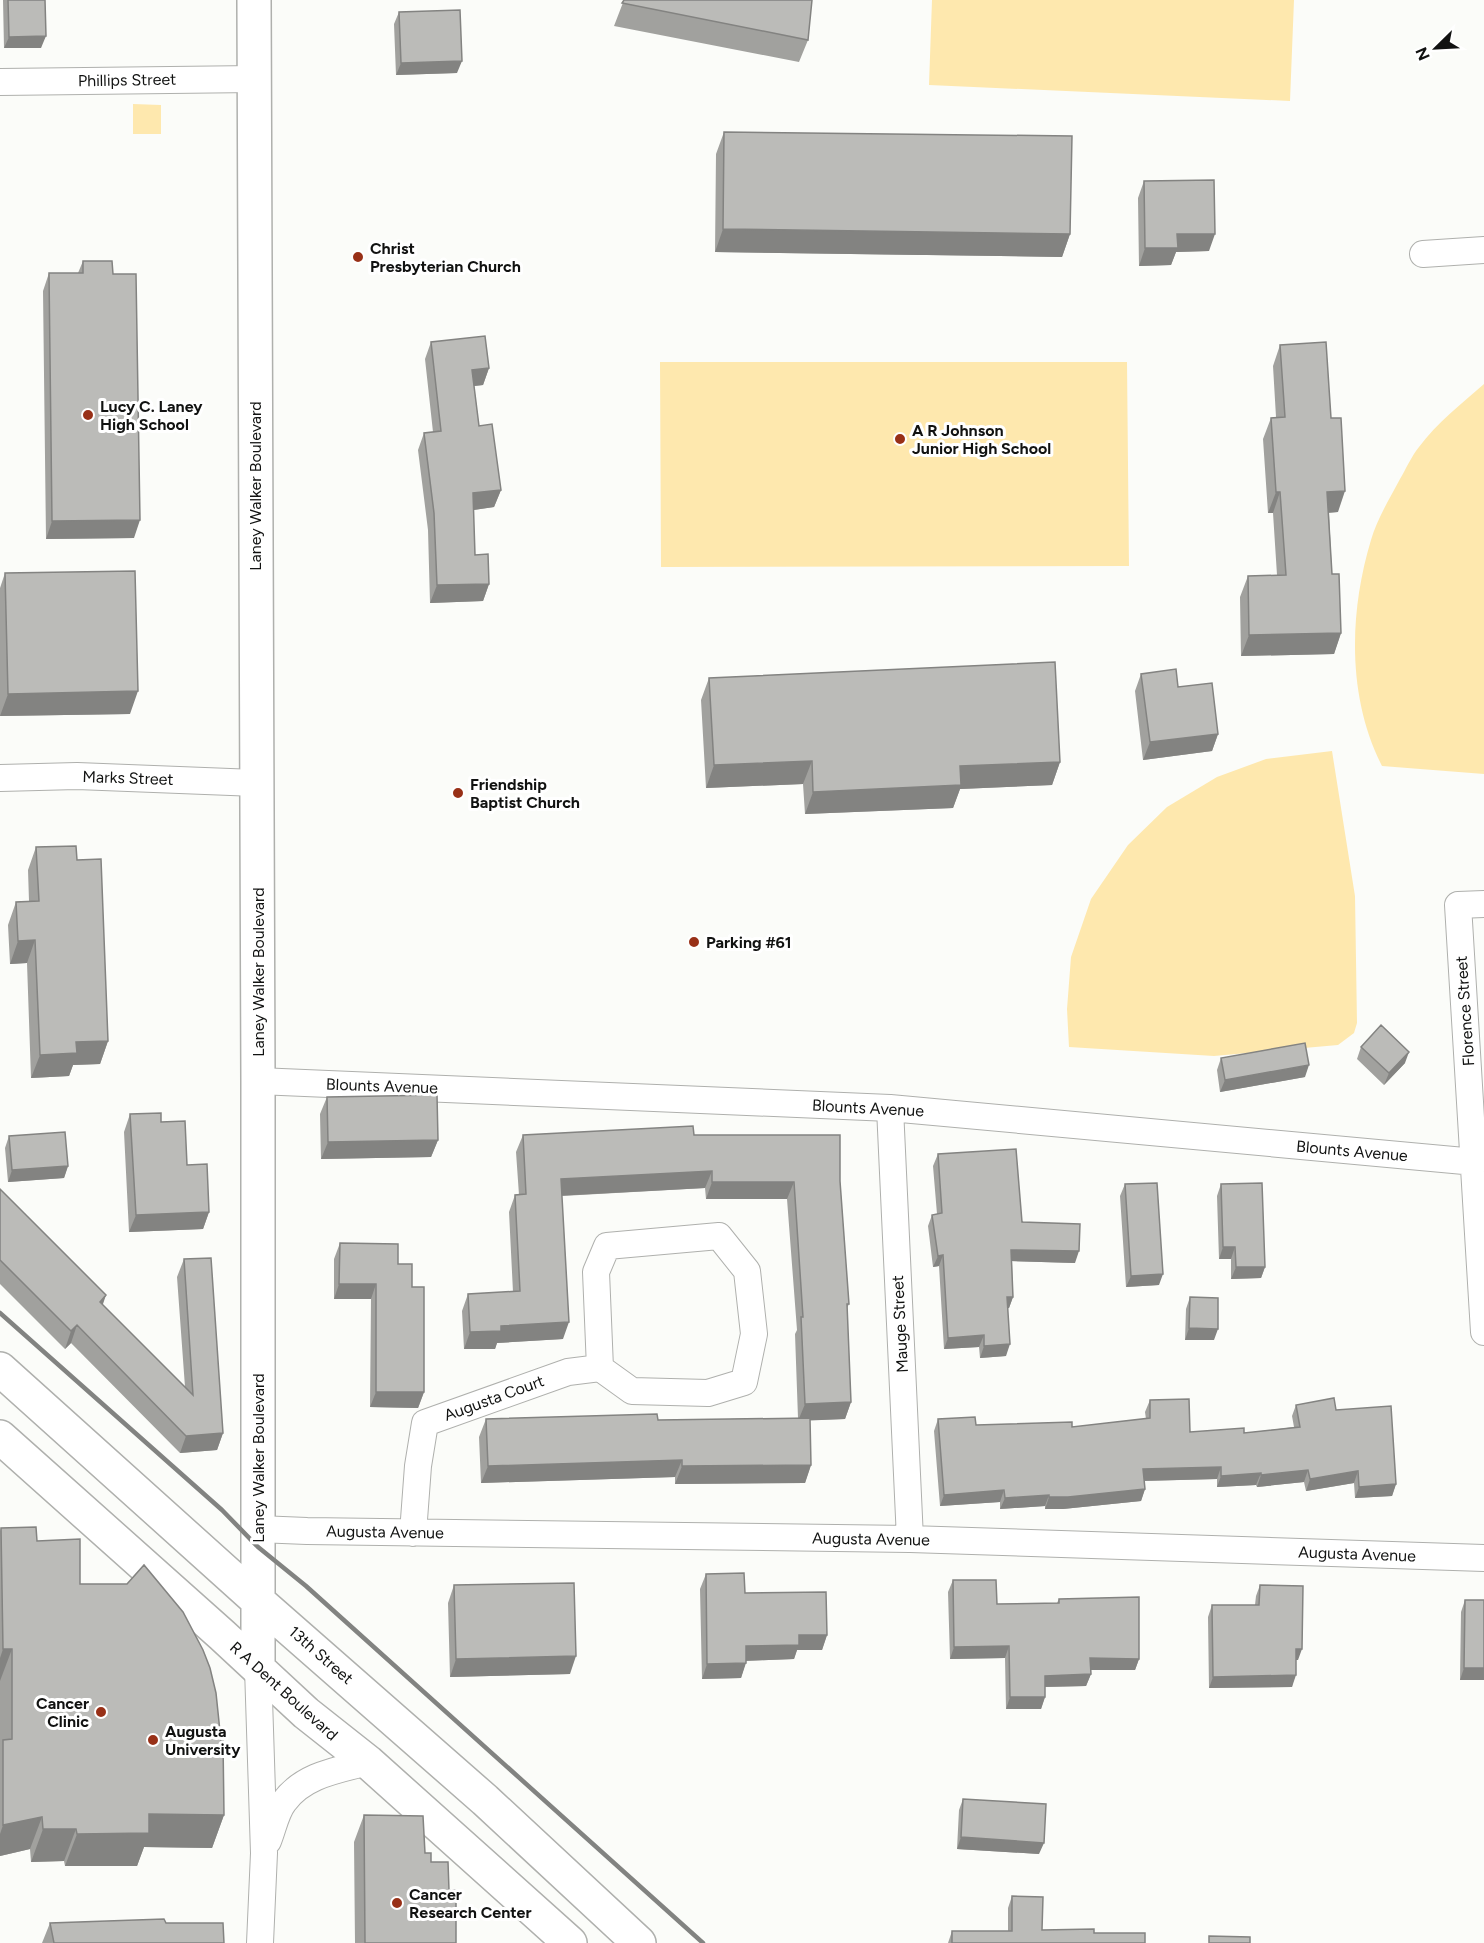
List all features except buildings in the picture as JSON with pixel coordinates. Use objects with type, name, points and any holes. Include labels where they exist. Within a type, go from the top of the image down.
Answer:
[{"type":"main road","name":"Laney Walker Boulevard","points":[[254,0],[258,1668]]},
{"type":"main road","name":"13th Street","points":[[0,1369],[258,1601],[485,1800],[639,1943]]},
{"type":"main road","name":"R A Dent Boulevard","points":[[0,1437],[306,1713],[368,1762],[570,1943]]},
{"type":"street","name":"Phillips Street","points":[[0,82],[255,79]]},
{"type":"street","points":[[1423,254],[1484,250]]},
{"type":"street","name":"Marks Street","points":[[0,778],[77,776],[257,783]]},
{"type":"street","name":"Florence Street","points":[[1484,904],[1458,905],[1484,1332]]},
{"type":"street","name":"Blounts Avenue","points":[[258,1081],[890,1108],[1475,1162]]},
{"type":"street","name":"Mauge Street","points":[[890,1108],[910,1539]]},
{"type":"street","points":[[719,1236],[747,1271],[754,1334],[744,1382],[708,1393],[632,1392],[600,1368],[596,1272],[607,1246],[719,1236]]},
{"type":"street","name":"Augusta Court","points":[[413,1533],[418,1466],[425,1423],[568,1372],[600,1368]]},
{"type":"street","name":"Augusta Avenue","points":[[258,1529],[910,1539],[1484,1558]]},
{"type":"street","name":"Laney Walker Boulevard","points":[[258,1668],[264,1852],[260,1943]]},
{"type":"street","points":[[264,1852],[283,1803],[294,1790],[325,1773],[368,1762]]},
{"type":"shaded area","points":[[932,0],[1294,0],[1290,101],[929,85]]},
{"type":"shaded area","points":[[133,104],[161,105],[161,134],[133,134]]},
{"type":"shaded area","points":[[660,362],[1127,362],[1129,566],[661,567]]},
{"type":"shaded area","points":[[1484,384],[1484,774],[1382,766],[1362,712],[1355,654],[1359,596],[1371,540],[1384,509],[1416,451],[1441,422]]},
{"type":"shaded area","points":[[1332,751],[1355,896],[1357,1023],[1354,1033],[1338,1045],[1214,1056],[1069,1047],[1067,1009],[1071,957],[1091,899],[1128,845],[1167,807],[1217,777],[1266,759]]},
{"type":"railway","points":[[0,1313],[222,1510],[258,1547],[306,1586],[703,1943]]},
{"type":"place","name":"Christ Presbyterian Church","points":[[358,257]]},
{"type":"place","name":"Lucy C. Laney High School","points":[[88,415]]},
{"type":"place","name":"A R Johnson Junior High School","points":[[900,439]]},
{"type":"place","name":"Friendship Baptist Church","points":[[458,793]]},
{"type":"place","name":"Parking #61","points":[[694,942]]},
{"type":"place","name":"Cancer Clinic","points":[[101,1712]]},
{"type":"place","name":"Augusta University","points":[[153,1740]]},
{"type":"place","name":"Cancer Research Center","points":[[397,1903]]}]
